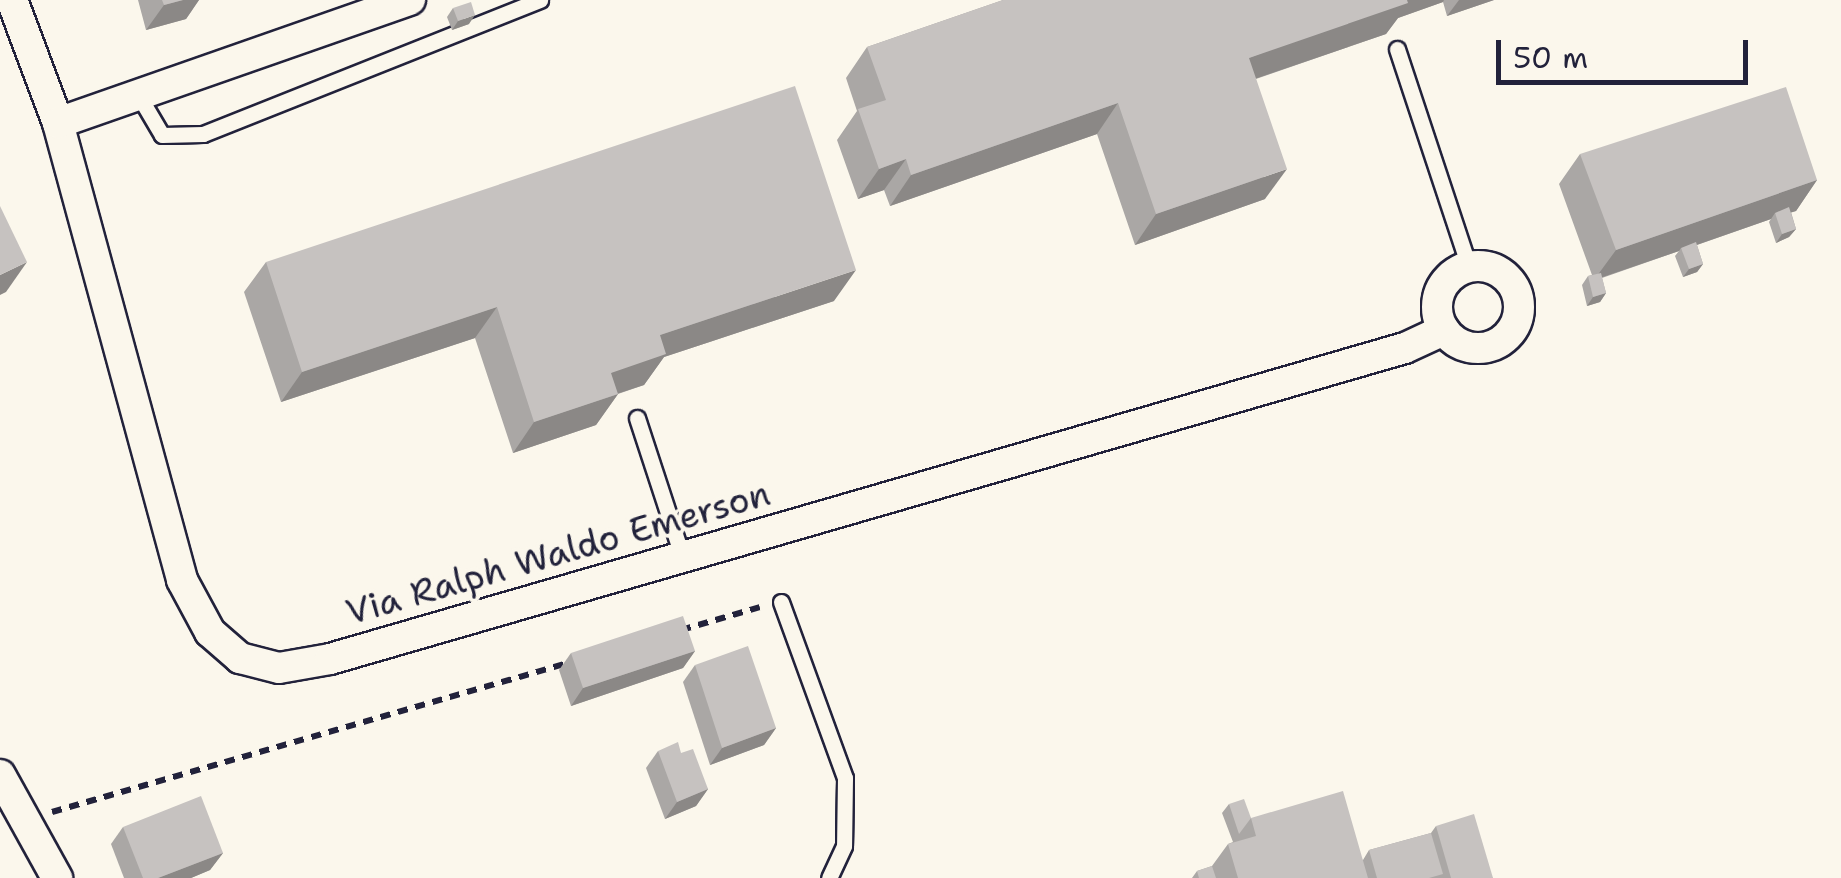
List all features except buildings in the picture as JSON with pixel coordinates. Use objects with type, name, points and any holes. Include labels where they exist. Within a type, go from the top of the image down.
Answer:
[{"type":"street","name":"Via Ralph Waldo Emerson","points":[[12,0],[58,124],[182,580],[210,632],[240,658],[279,668],[330,659],[1405,348],[1444,330]]},
{"type":"street","points":[[58,124],[410,0]]},
{"type":"street","points":[[1486,266],[1509,281],[1518,304],[1512,328],[1482,348],[1455,341],[1437,315],[1444,284],[1469,267],[1486,266]]},
{"type":"street","points":[[0,775],[58,878]]},
{"type":"lane","points":[[139,96],[162,135],[203,134],[540,0]]},
{"type":"lane","points":[[1397,49],[1469,267]]},
{"type":"lane","points":[[637,418],[682,556]]},
{"type":"lane","points":[[781,602],[845,778],[844,846],[829,878]]},
{"type":"path","points":[[667,634],[781,602]]},
{"type":"path","points":[[23,820],[572,662]]}]
